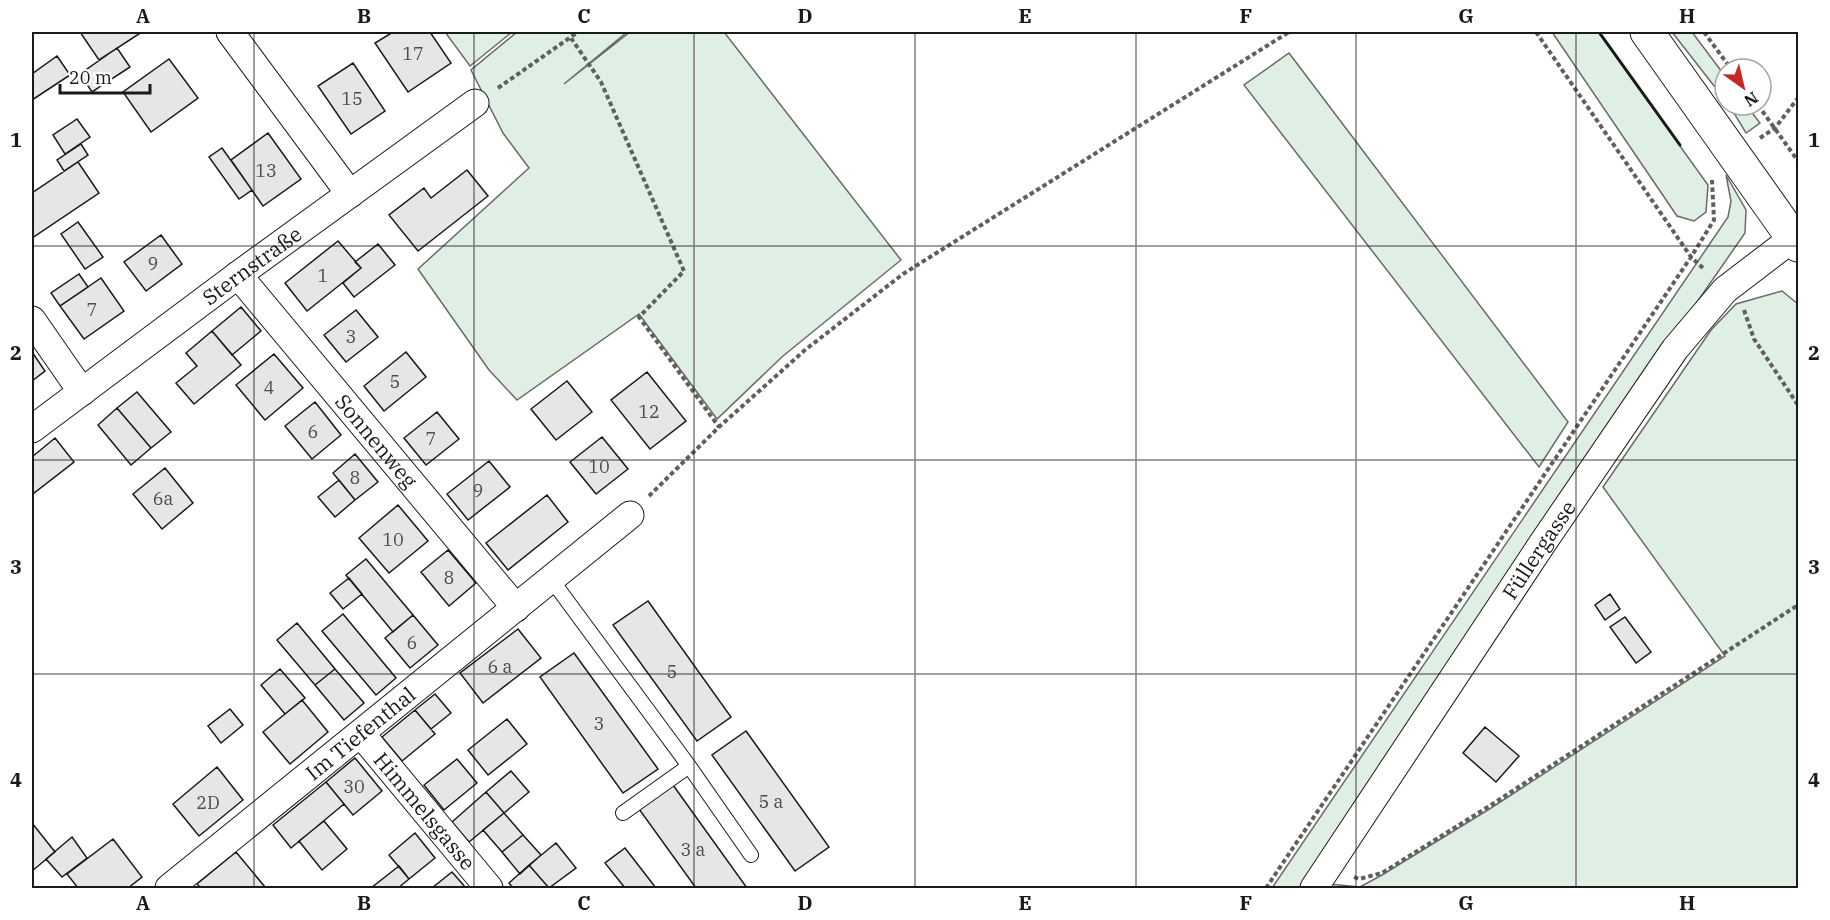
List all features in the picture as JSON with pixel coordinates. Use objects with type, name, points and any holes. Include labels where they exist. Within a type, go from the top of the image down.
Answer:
[{"type":"main road","points":[[1647,32],[1797,239]]},
{"type":"street","points":[[230,32],[350,194]]},
{"type":"street","name":"Sternstraße","points":[[32,429],[238,275],[475,103]]},
{"type":"street","name":"Füllergasse","points":[[1321,879],[1542,544],[1675,350],[1725,290],[1797,239]]},
{"type":"street","name":"Sonnenweg","points":[[238,275],[516,608]]},
{"type":"street","points":[[32,320],[82,392]]},
{"type":"street","name":"Im Tiefenthal","points":[[169,888],[630,515]]},
{"type":"street","name":"Himmelsgasse","points":[[361,734],[489,888]]},
{"type":"lane","points":[[551,579],[689,766],[751,855]]},
{"type":"lane","points":[[623,813],[689,766]]},
{"type":"path","points":[[475,103],[578,32]]},
{"type":"path","points":[[630,515],[719,427],[805,350],[903,274],[1288,32]]},
{"type":"path","points":[[1536,32],[1691,257],[1744,309],[1754,339],[1798,405]]},
{"type":"path","points":[[1704,32],[1722,57]]},
{"type":"path","points":[[571,38],[601,82],[684,271],[639,317],[719,427]]},
{"type":"path","points":[[1775,128],[1798,98]]},
{"type":"path","points":[[1767,117],[1798,161]]},
{"type":"path","points":[[1266,888],[1714,220],[1712,170]]},
{"type":"path","points":[[1321,879],[1359,879],[1382,873],[1491,805],[1798,605]]},
{"type":"green space","points":[[445,32],[512,32],[470,66]]},
{"type":"green space","points":[[517,32],[627,32],[564,84],[630,32],[724,32],[901,260],[783,356],[717,419],[639,314],[517,400],[489,370],[418,269],[529,168],[503,133],[471,70]]},
{"type":"green space","points":[[1552,32],[1598,32],[1708,185],[1706,212],[1694,221],[1677,216]]},
{"type":"green space","points":[[1672,32],[1692,32],[1713,60],[1713,85]]},
{"type":"green space","points":[[1289,53],[1568,422],[1539,467],[1244,85]]},
{"type":"green space","points":[[1736,117],[1755,117],[1760,123],[1746,133]]},
{"type":"green space","points":[[1726,175],[1746,210],[1745,233],[1302,888],[1272,888],[1728,217],[1731,201]]},
{"type":"green space","points":[[1782,291],[1798,304],[1798,888],[1327,888],[1329,884],[1360,887],[1382,875],[1491,808],[1725,656],[1603,487],[1711,330],[1736,304]]},
{"type":"building","points":[[80,32],[142,32],[99,60]]},
{"type":"building","points":[[393,32],[430,32],[451,63],[408,92],[375,43]]},
{"type":"building","points":[[117,48],[130,67],[92,92],[80,74]]},
{"type":"building","points":[[57,56],[70,75],[32,100],[32,74]]},
{"type":"building","points":[[169,59],[198,98],[151,132],[123,92]]},
{"type":"building","points":[[353,63],[385,111],[351,134],[318,86]]},
{"type":"building","points":[[77,119],[90,137],[65,154],[53,135]]},
{"type":"building","points":[[268,133],[301,179],[263,206],[231,160]]},
{"type":"building","points":[[81,144],[88,155],[64,171],[57,160]]},
{"type":"building","points":[[222,148],[252,190],[239,199],[209,157]]},
{"type":"building","points":[[78,162],[99,193],[32,238],[32,193]]},
{"type":"building","points":[[467,170],[488,196],[418,251],[389,215],[424,188],[431,198]]},
{"type":"building","points":[[78,222],[103,257],[85,269],[61,234]]},
{"type":"building","points":[[161,235],[182,264],[146,291],[124,262]]},
{"type":"building","points":[[338,241],[361,268],[307,311],[285,283]]},
{"type":"building","points":[[378,244],[395,265],[354,297],[343,283],[361,268],[355,262]]},
{"type":"building","points":[[79,274],[88,287],[60,306],[51,293]]},
{"type":"building","points":[[101,278],[124,311],[84,339],[60,306]]},
{"type":"building","points":[[241,307],[261,331],[232,355],[212,331]]},
{"type":"building","points":[[356,310],[378,337],[346,362],[324,335]]},
{"type":"building","points":[[212,331],[241,365],[194,404],[176,383],[197,366],[186,353]]},
{"type":"building","points":[[32,352],[45,371],[32,381]]},
{"type":"building","points":[[406,352],[426,377],[384,411],[364,386]]},
{"type":"building","points":[[274,354],[303,388],[265,420],[236,385]]},
{"type":"building","points":[[647,372],[686,421],[650,449],[611,400]]},
{"type":"building","points":[[567,381],[592,412],[556,440],[531,409]]},
{"type":"building","points":[[137,392],[171,432],[151,448],[117,408]]},
{"type":"building","points":[[315,402],[341,435],[312,459],[285,426]]},
{"type":"building","points":[[117,408],[151,448],[131,465],[98,425]]},
{"type":"building","points":[[437,412],[459,439],[426,465],[404,438]]},
{"type":"building","points":[[602,437],[628,469],[596,494],[570,462]]},
{"type":"building","points":[[55,438],[74,462],[34,493],[32,457]]},
{"type":"building","points":[[355,454],[378,482],[355,500],[333,473]]},
{"type":"building","points":[[489,461],[510,487],[468,520],[447,494]]},
{"type":"building","points":[[165,468],[193,503],[162,529],[133,494]]},
{"type":"building","points":[[339,480],[355,500],[335,517],[318,497]]},
{"type":"building","points":[[547,495],[568,522],[508,570],[486,543]]},
{"type":"building","points":[[398,505],[428,541],[389,573],[359,538]]},
{"type":"building","points":[[448,550],[476,583],[449,606],[421,572]]},
{"type":"building","points":[[366,559],[413,615],[393,632],[346,575]]},
{"type":"building","points":[[349,578],[362,594],[343,609],[330,593]]},
{"type":"building","points":[[1610,594],[1620,609],[1605,620],[1595,605]]},
{"type":"building","points":[[648,601],[731,717],[697,741],[613,625]]},
{"type":"building","points":[[343,614],[396,678],[376,695],[322,631]]},
{"type":"building","points":[[413,615],[438,645],[410,668],[385,638]]},
{"type":"building","points":[[1625,617],[1651,652],[1636,663],[1610,627]]},
{"type":"building","points":[[297,623],[335,669],[315,685],[277,640]]},
{"type":"building","points":[[518,629],[541,658],[483,703],[460,673]]},
{"type":"building","points":[[574,653],[658,769],[623,793],[540,677]]},
{"type":"building","points":[[280,669],[305,698],[285,714],[261,685]]},
{"type":"building","points":[[335,669],[364,703],[344,720],[315,685]]},
{"type":"building","points":[[435,694],[451,713],[431,729],[415,710]]},
{"type":"building","points":[[302,700],[328,732],[290,764],[263,732]]},
{"type":"building","points":[[230,709],[243,725],[221,743],[208,726]]},
{"type":"building","points":[[415,710],[435,734],[402,761],[382,737]]},
{"type":"building","points":[[507,719],[527,744],[488,775],[468,750]]},
{"type":"building","points":[[1485,727],[1519,756],[1496,782],[1463,753]]},
{"type":"building","points":[[746,731],[829,847],[795,871],[712,755]]},
{"type":"building","points":[[355,758],[382,791],[353,815],[326,782]]},
{"type":"building","points":[[457,759],[477,783],[444,810],[424,785]]},
{"type":"building","points":[[217,767],[243,800],[199,836],[173,804]]},
{"type":"building","points":[[511,771],[529,792],[504,813],[486,792]]},
{"type":"building","points":[[326,782],[344,804],[291,848],[273,825]]},
{"type":"building","points":[[673,785],[747,888],[696,888],[639,809]]},
{"type":"building","points":[[486,792],[504,813],[469,842],[452,822]]},
{"type":"building","points":[[504,813],[523,835],[502,852],[483,830]]},
{"type":"building","points":[[324,821],[347,849],[322,870],[299,841]]},
{"type":"building","points":[[32,823],[55,852],[32,871]]},
{"type":"building","points":[[415,833],[435,858],[409,879],[389,855]]},
{"type":"building","points":[[523,835],[541,855],[520,874],[502,852]]},
{"type":"building","points":[[72,837],[87,858],[62,877],[46,859]]},
{"type":"building","points":[[113,839],[142,877],[128,888],[78,888],[67,874]]},
{"type":"building","points":[[556,843],[576,868],[549,888],[529,865]]},
{"type":"building","points":[[625,848],[656,888],[625,888],[605,863]]},
{"type":"building","points":[[236,852],[265,887],[201,888],[197,884]]},
{"type":"building","points":[[529,865],[549,888],[513,888],[509,883]]},
{"type":"building","points":[[399,866],[409,879],[398,888],[371,888]]},
{"type":"building","points":[[452,872],[466,888],[432,888]]},
{"type":"wall","points":[[1599,32],[1680,145]]}]
